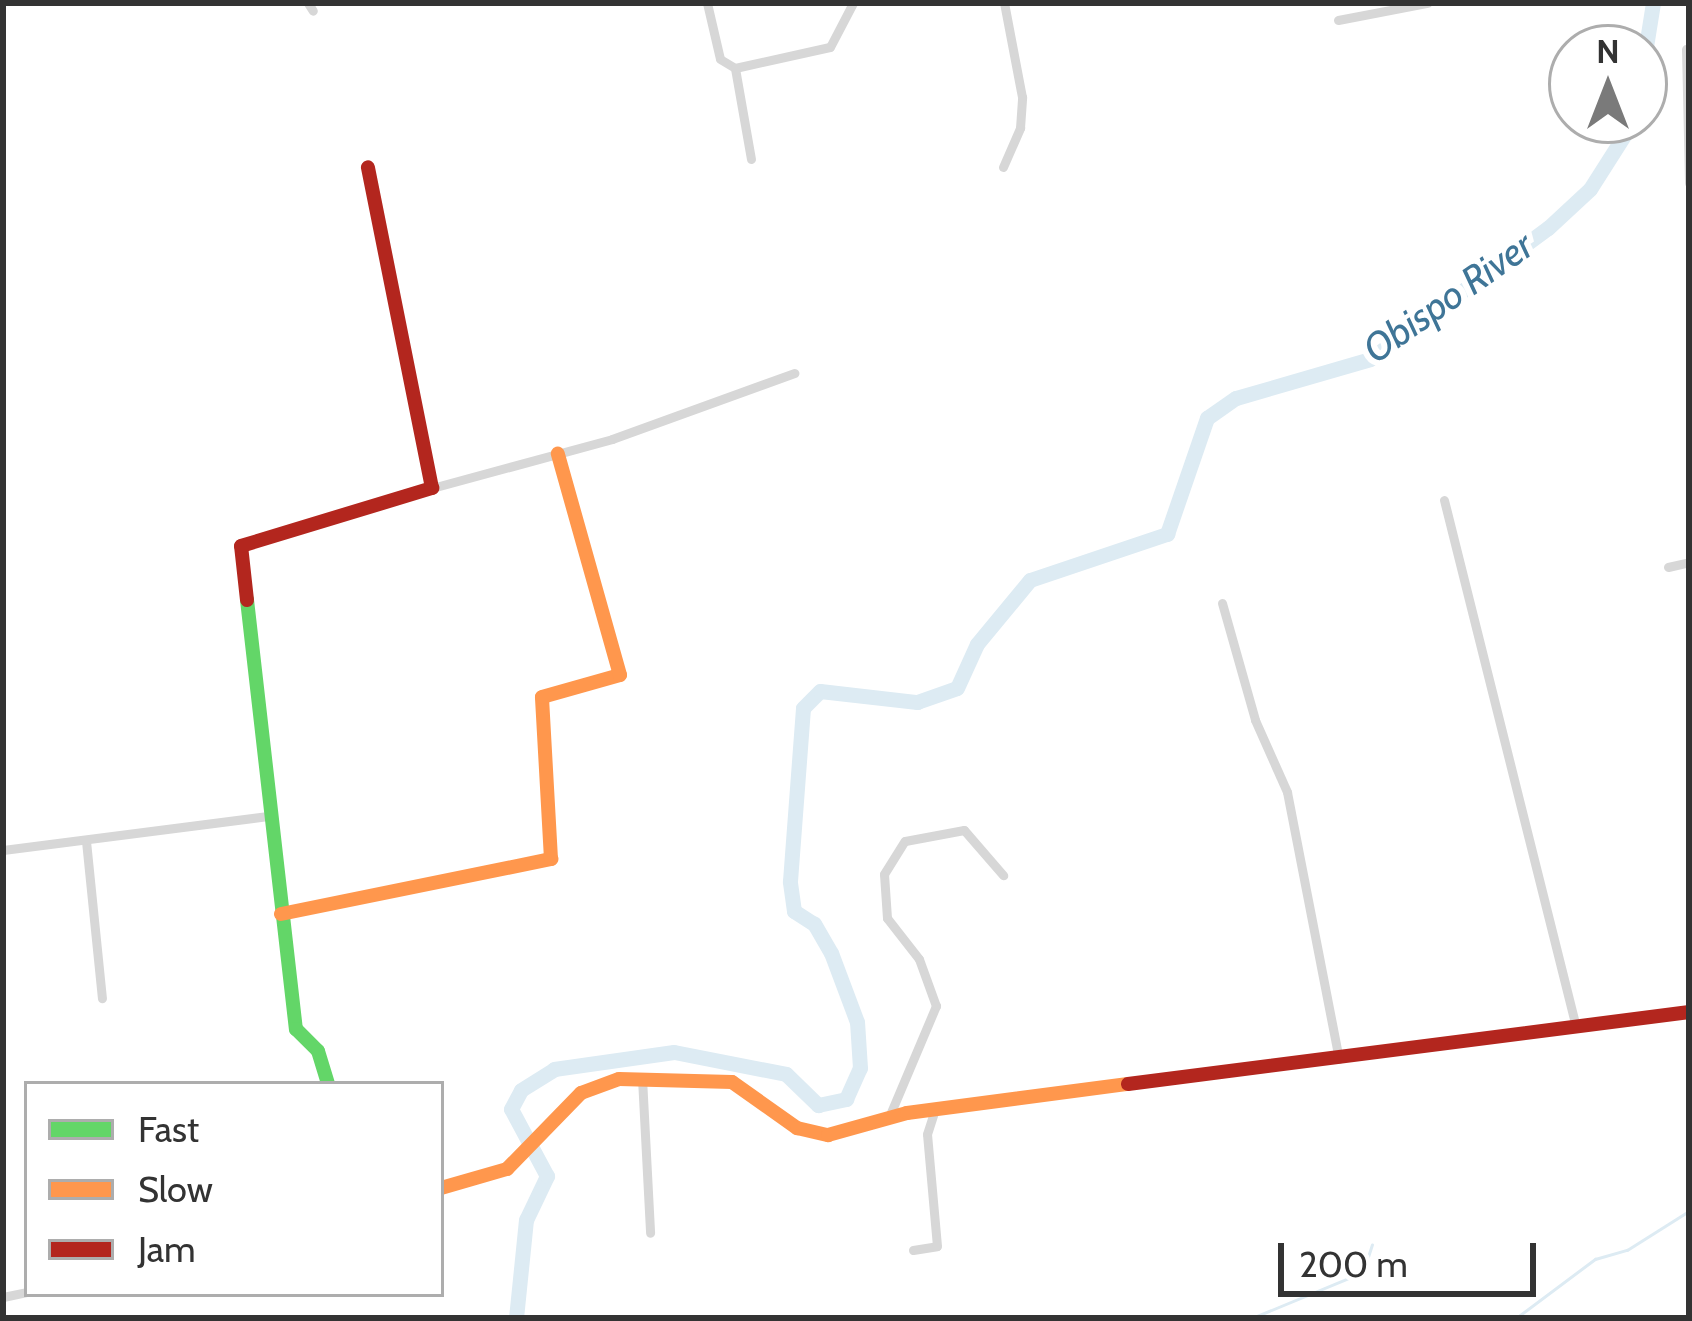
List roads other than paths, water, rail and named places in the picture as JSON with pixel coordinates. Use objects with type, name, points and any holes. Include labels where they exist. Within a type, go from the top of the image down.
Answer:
[{"type":"street","points":[[707,3],[720,59],[735,68],[830,47],[853,3]]},
{"type":"street","points":[[1003,167],[1020,128],[1022,97],[1004,3]]},
{"type":"street","points":[[1339,20],[1427,3]]},
{"type":"street","points":[[1686,49],[1689,183]]},
{"type":"street","points":[[735,68],[751,159]]},
{"type":"street","points":[[368,167],[432,488]]},
{"type":"street","points":[[327,1081],[318,1051],[296,1030],[268,816],[241,546],[558,454],[794,373]]},
{"type":"street","points":[[281,914],[551,859],[542,697],[620,675],[558,454]]},
{"type":"street","points":[[1444,500],[1576,1027]]},
{"type":"street","points":[[1668,567],[1689,562]]},
{"type":"street","points":[[1222,603],[1255,720],[1288,792],[1339,1058]]},
{"type":"street","points":[[3,850],[268,816]]},
{"type":"street","points":[[889,1117],[936,1006],[919,959],[887,918],[884,874],[905,841],[964,830],[1003,875]]},
{"type":"street","points":[[86,841],[102,998]]},
{"type":"street","points":[[444,1187],[519,1160],[581,1093],[642,1078],[733,1082],[815,1135],[935,1110],[1689,1012]]},
{"type":"street","points":[[642,1078],[650,1233]]},
{"type":"street","points":[[913,1250],[937,1246],[927,1134],[935,1110]]},
{"type":"waterway","name":"Obispo River","points":[[1650,24],[1653,3]]},
{"type":"waterway","name":"Obispo River","points":[[516,1318],[526,1220],[547,1176],[511,1109],[521,1090],[554,1069],[674,1052],[786,1074],[818,1105],[846,1099],[860,1068],[857,1022],[831,953],[814,924],[794,911],[790,881],[803,708],[820,691],[917,702],[957,688],[977,644],[1030,580],[1167,534],[1207,418],[1236,398],[1370,359],[1548,228],[1590,189],[1619,144]]},
{"type":"waterway","points":[[1516,1318],[1595,1259],[1627,1250],[1689,1211]]},
{"type":"waterway","points":[[1252,1318],[1363,1272],[1372,1244]]}]
